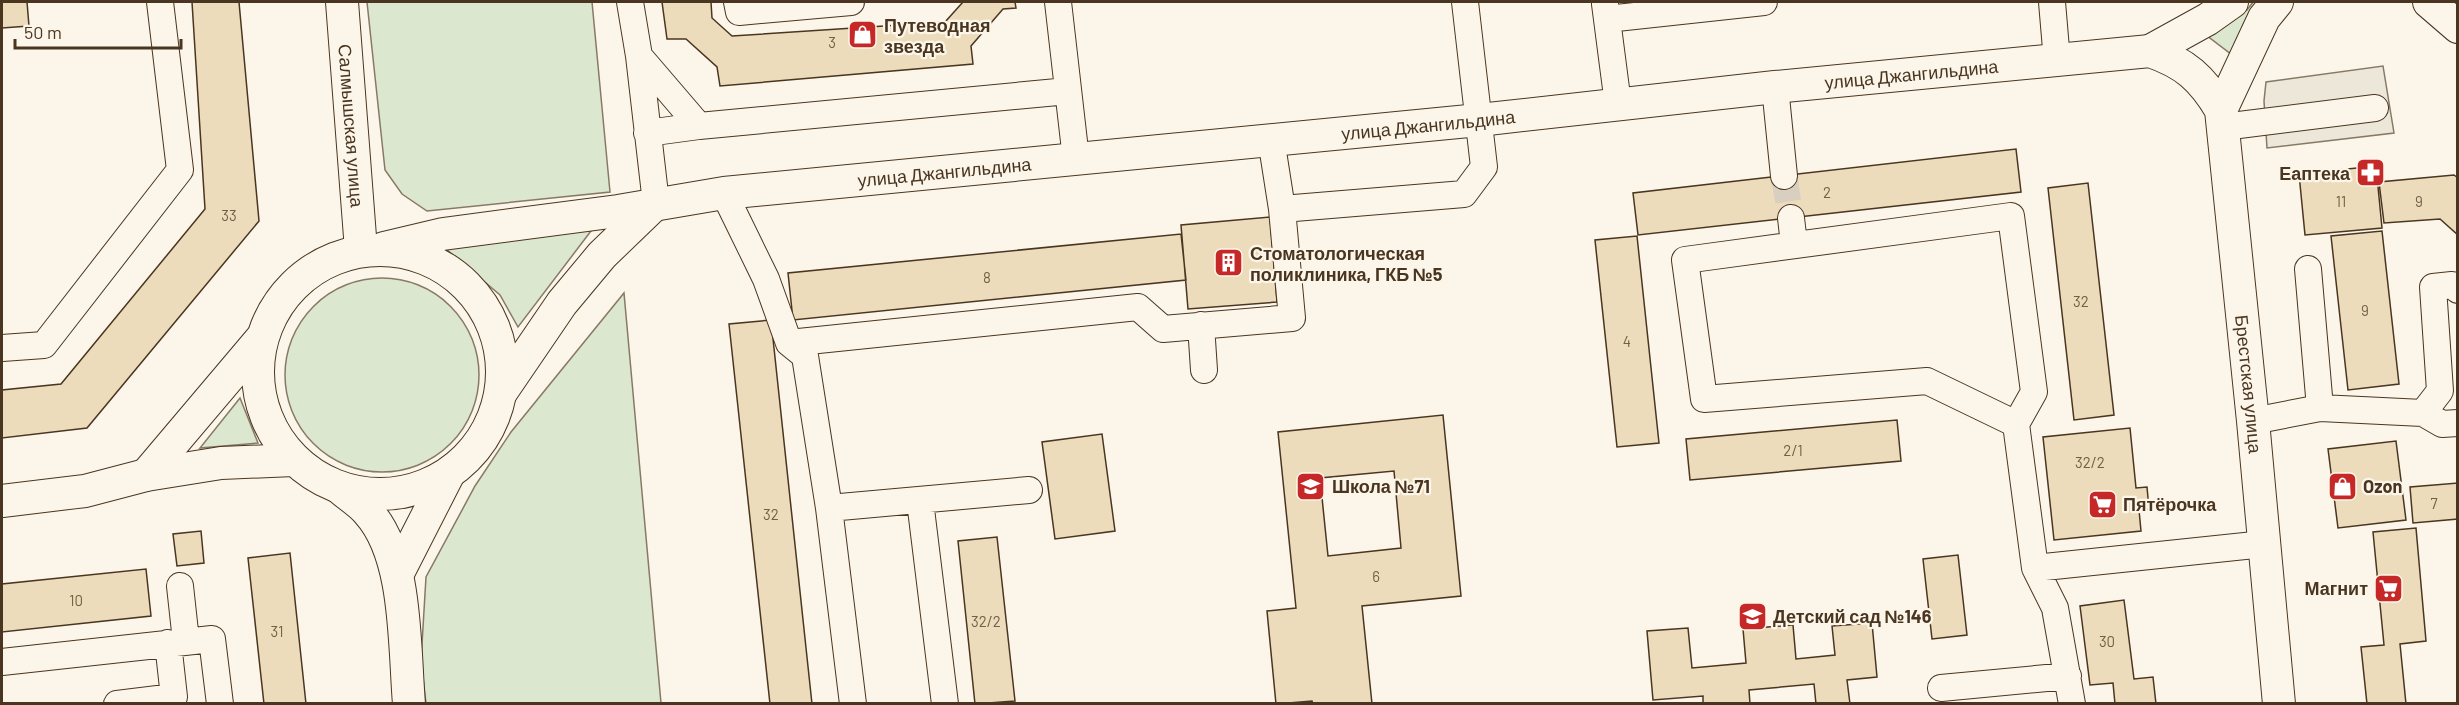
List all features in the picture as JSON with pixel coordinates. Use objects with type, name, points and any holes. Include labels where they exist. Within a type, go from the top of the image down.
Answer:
[{"type":"main road","name":"Салмышская улица","points":[[342,2],[373,249]]},
{"type":"main road","points":[[2150,51],[2208,19],[2232,2]]},
{"type":"main road","points":[[2222,118],[2264,18],[2277,2]]},
{"type":"main road","points":[[2429,2],[2457,27]]},
{"type":"main road","name":"улица Джангильдина","points":[[261,339],[282,297],[317,265],[373,249],[443,234],[618,211],[723,193],[1479,120],[1775,87],[2150,51],[2173,59],[2193,73]]},
{"type":"main road","name":"Брестская улица","points":[[2193,73],[2209,90],[2222,118],[2279,704]]},
{"type":"main road","points":[[339,488],[376,495],[413,491],[447,475],[473,453],[492,424],[502,391],[562,303],[602,255],[656,203]]},
{"type":"main road","points":[[373,249],[435,261],[475,294],[499,340],[502,391]]},
{"type":"main road","points":[[261,339],[257,382],[268,424],[294,460],[339,488],[368,511],[384,533],[398,573],[409,704]]},
{"type":"main road","points":[[146,475],[261,339]]},
{"type":"main road","points":[[2,501],[85,491],[146,475],[221,463],[294,460]]},
{"type":"main road","points":[[398,573],[447,475]]},
{"type":"lane","points":[[2,348],[44,345],[180,171],[160,2]]},
{"type":"lane","points":[[630,2],[639,56],[656,203]]},
{"type":"lane","points":[[737,2],[739,12],[851,2]]},
{"type":"lane","points":[[1058,2],[1076,159]]},
{"type":"lane","points":[[1282,209],[1464,194],[1484,167],[1465,2]]},
{"type":"lane","points":[[1618,104],[1606,10],[1764,2]]},
{"type":"lane","points":[[2052,2],[2057,61]]},
{"type":"lane","points":[[639,56],[699,126]]},
{"type":"lane","points":[[1775,87],[1784,176]]},
{"type":"lane","points":[[647,134],[699,126],[1068,91]]},
{"type":"lane","points":[[2222,118],[2375,108]]},
{"type":"lane","points":[[789,343],[1138,307],[1163,329],[1292,318],[1282,209],[1271,139]]},
{"type":"lane","points":[[723,193],[765,279],[789,343],[805,356],[829,508],[853,704]]},
{"type":"lane","points":[[2016,423],[1927,381],[1704,399],[1685,260],[2012,216],[2034,392],[2016,423],[2035,568],[2055,608],[2072,704]]},
{"type":"lane","points":[[1791,218],[1794,244]]},
{"type":"lane","points":[[2308,269],[2319,408]]},
{"type":"lane","points":[[2423,413],[2440,391],[2433,287],[2452,285],[2457,290]]},
{"type":"lane","points":[[1201,325],[1204,370]]},
{"type":"lane","points":[[2253,421],[2319,408],[2423,413],[2442,424],[2457,423]]},
{"type":"lane","points":[[829,508],[1029,490]]},
{"type":"lane","points":[[920,501],[945,704]]},
{"type":"lane","points":[[2035,568],[2264,544]]},
{"type":"lane","points":[[117,704],[174,697],[180,586]]},
{"type":"lane","points":[[2,662],[212,639],[220,704]]},
{"type":"lane","points":[[1941,688],[2068,676]]},
{"type":"green space","points":[[367,2],[592,2],[610,192],[427,211],[402,194],[385,170]]},
{"type":"green space","points":[[2253,2],[2259,2],[2231,54],[2206,35],[2247,10]]},
{"type":"green space","points":[[594,227],[518,327],[500,295],[439,243]]},
{"type":"green space","points":[[382,278],[401,280],[428,290],[443,300],[457,314],[471,338],[477,356],[479,375],[477,394],[467,421],[457,436],[443,450],[419,464],[401,470],[382,472],[363,470],[336,460],[321,450],[307,436],[293,412],[287,394],[285,375],[287,356],[297,329],[307,314],[321,300],[345,286],[363,280]]},
{"type":"green space","points":[[624,293],[661,703],[426,703],[421,661],[426,577],[475,486],[511,432]]},
{"type":"green space","points":[[240,398],[258,443],[200,448]]},
{"type":"shaded area","points":[[2383,66],[2394,133],[2267,148],[2264,101],[2266,82]]},
{"type":"building","points":[[2,2],[27,2],[29,26],[2,28]]},
{"type":"building","points":[[192,2],[239,2],[259,221],[87,428],[2,438],[2,390],[61,384],[205,209]]},
{"type":"building","points":[[662,2],[711,2],[712,18],[732,36],[945,22],[963,2],[1015,2],[1016,8],[1003,9],[971,46],[973,64],[720,86],[717,67],[686,39],[667,39]]},
{"type":"building","points":[[2016,149],[2021,192],[1638,235],[1633,193]]},
{"type":"building","points":[[2376,166],[2382,228],[2305,235],[2299,174]]},
{"type":"building","points":[[2454,175],[2458,178],[2458,235],[2440,219],[2384,223],[2379,182]]},
{"type":"building","points":[[2088,183],[2114,415],[2074,420],[2048,188]]},
{"type":"building","name":"Стоматологическая поликлиника, ГКБ №5","points":[[1270,217],[1277,302],[1188,309],[1181,225]]},
{"type":"building","points":[[2382,231],[2399,384],[2348,390],[2331,236]]},
{"type":"building","points":[[1181,234],[1186,280],[793,320],[788,273]]},
{"type":"building","points":[[1637,236],[1659,443],[1617,447],[1595,240]]},
{"type":"building","points":[[771,320],[812,704],[770,704],[729,324]]},
{"type":"building","points":[[1443,415],[1461,596],[1362,606],[1372,704],[1313,704],[1312,701],[1276,704],[1267,611],[1296,608],[1278,432]],"holes":[[[1394,471],[1401,548],[1328,556],[1320,478]]]},
{"type":"building","points":[[1897,420],[1901,461],[1690,480],[1686,439]]},
{"type":"building","points":[[2130,428],[2136,488],[2147,487],[2149,509],[2139,510],[2141,531],[2054,540],[2043,437]]},
{"type":"building","points":[[1102,434],[1115,531],[1055,539],[1042,442]]},
{"type":"building","points":[[2396,441],[2406,520],[2338,528],[2328,449]]},
{"type":"building","points":[[2458,483],[2458,519],[2413,523],[2410,487]]},
{"type":"building","points":[[2416,528],[2426,641],[2400,644],[2406,704],[2367,704],[2361,647],[2384,645],[2373,532]]},
{"type":"building","points":[[201,531],[204,563],[177,566],[173,534]]},
{"type":"building","points":[[997,537],[1015,701],[975,704],[958,541]]},
{"type":"building","points":[[290,553],[306,704],[264,704],[248,558]]},
{"type":"building","points":[[1958,555],[1967,635],[1932,639],[1923,559]]},
{"type":"building","points":[[146,569],[151,616],[2,632],[2,584]]},
{"type":"building","points":[[2124,600],[2134,679],[2153,677],[2156,704],[2115,704],[2113,683],[2090,685],[2080,606]]},
{"type":"building","points":[[1872,623],[1877,677],[1847,680],[1850,704],[1816,704],[1814,684],[1749,690],[1750,704],[1703,704],[1703,696],[1653,700],[1647,631],[1688,628],[1692,668],[1746,663],[1743,629],[1793,625],[1796,659],[1835,655],[1832,626]]},
{"type":"tunnel","points":[[1784,176],[1791,218]]},
{"type":"place","name":"Путеводная звезда","points":[[863,35]]},
{"type":"place","name":"Еаптека","points":[[2371,173]]},
{"type":"place","name":"Стоматологическая поликлиника, ГКБ №5","points":[[1229,263]]},
{"type":"place","name":"Школа №71","points":[[1311,486]]},
{"type":"place","name":"Ozon","points":[[2342,486]]},
{"type":"place","name":"Пятёрочка","points":[[2102,504]]},
{"type":"place","name":"Магнит","points":[[2389,588]]},
{"type":"place","name":"Детский сад №146","points":[[1752,616]]}]
